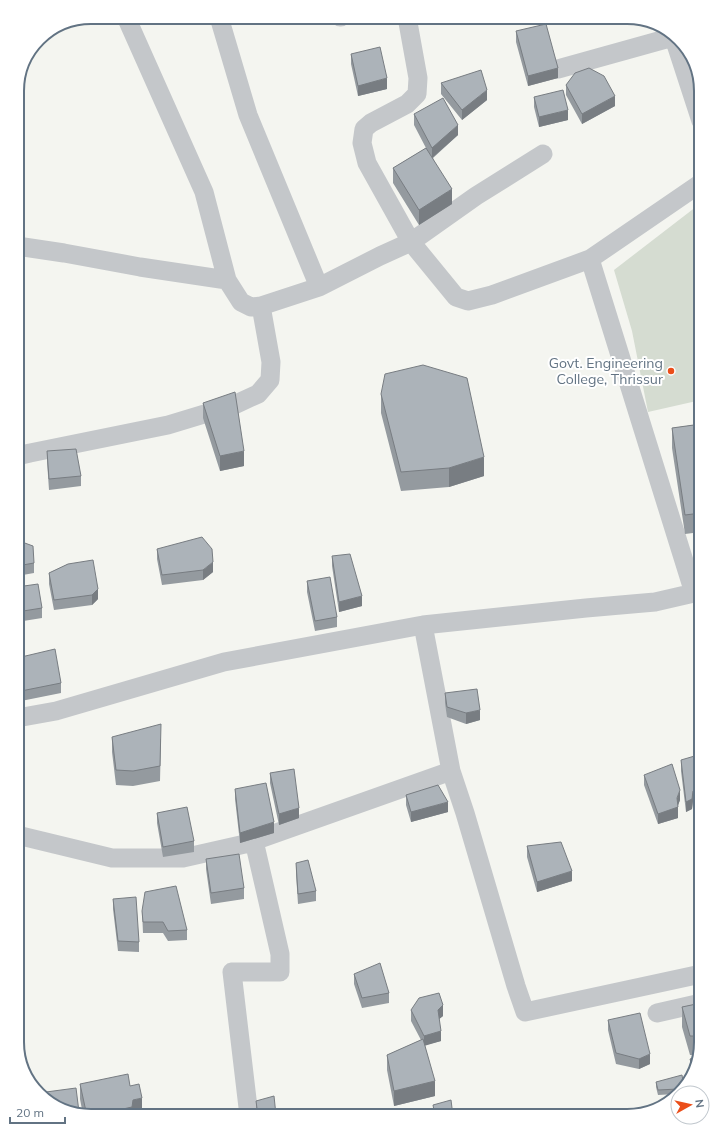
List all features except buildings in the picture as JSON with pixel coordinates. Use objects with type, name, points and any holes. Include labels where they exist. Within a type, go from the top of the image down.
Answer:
[{"type":"street","points":[[129,24],[204,192],[227,280],[240,302],[251,307],[262,306],[319,287],[411,242],[476,196],[543,154]]},
{"type":"street","points":[[221,24],[248,115],[319,287]]},
{"type":"street","points":[[408,24],[418,78],[417,94],[407,104],[371,123],[364,129],[362,143],[368,163],[411,242],[456,297],[468,301],[492,295],[590,259],[694,188]]},
{"type":"street","points":[[558,69],[667,38]]},
{"type":"street","points":[[676,46],[694,100]]},
{"type":"street","points":[[24,247],[227,280]]},
{"type":"street","points":[[590,259],[694,585]]},
{"type":"street","points":[[24,454],[168,425],[234,405],[258,394],[270,380],[271,362],[262,306]]},
{"type":"street","points":[[24,717],[56,711],[224,662],[423,625],[655,602],[694,595]]},
{"type":"street","points":[[423,625],[451,771],[525,1012],[694,976]]},
{"type":"street","points":[[24,837],[112,858],[183,858],[254,841],[451,771]]},
{"type":"street","points":[[248,1109],[232,972],[280,972],[280,954],[254,841]]},
{"type":"street","points":[[657,1013],[694,1005]]},
{"type":"shaded area","name":"Govt. Engineering College, Thrissur","points":[[694,208],[694,402],[648,412],[632,331],[614,270]]},
{"type":"place","name":"Govt. Engineering College, Thrissur","points":[[671,371]]}]
